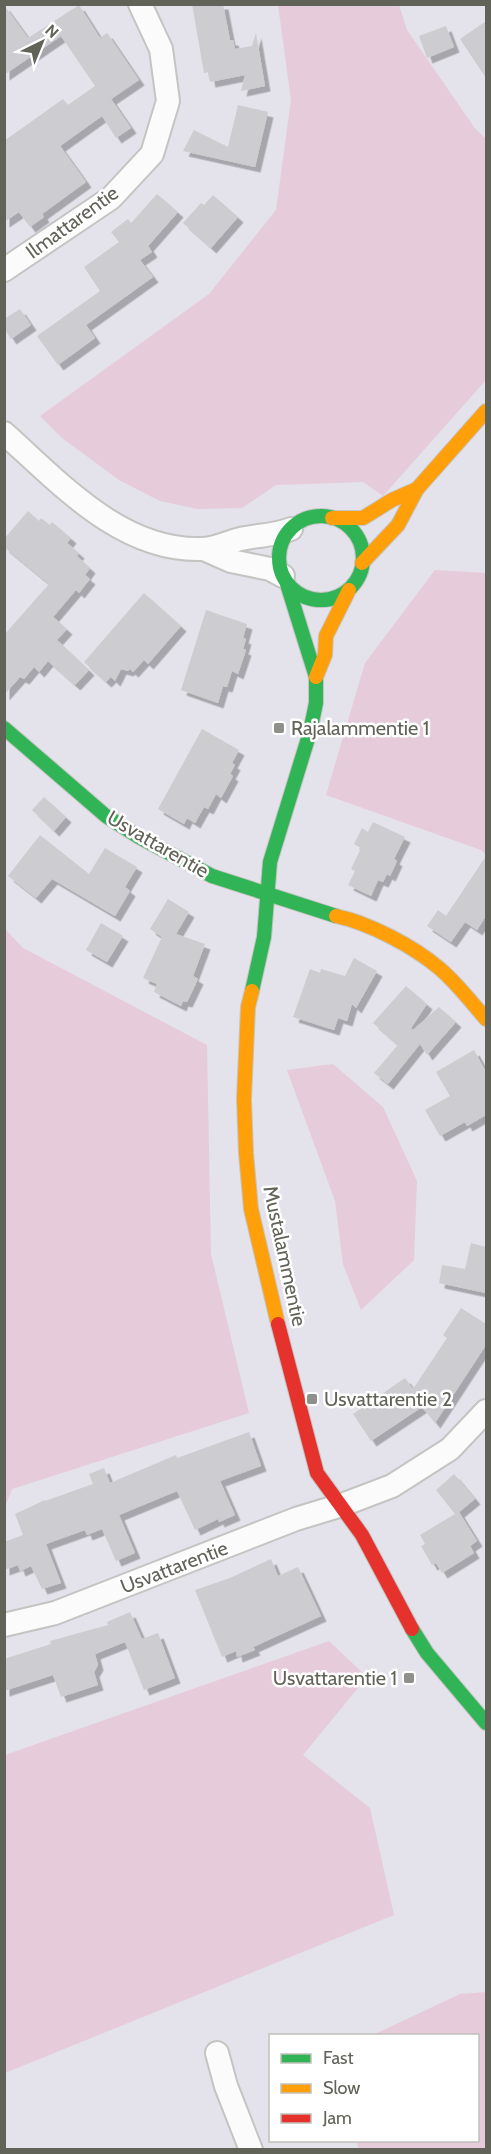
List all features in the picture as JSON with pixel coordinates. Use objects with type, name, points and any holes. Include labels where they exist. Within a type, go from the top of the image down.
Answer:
[{"type":"street","name":"Ilmattarentie","points":[[4,270],[111,198],[152,154],[168,101],[161,49],[140,4]]},
{"type":"street","points":[[362,563],[398,525],[417,489],[486,411]]},
{"type":"street","points":[[4,433],[72,494],[120,528],[156,543],[183,549],[204,549],[245,538],[279,534],[291,529],[304,519],[318,516],[363,518],[392,500],[417,489]]},
{"type":"street","points":[[204,549],[231,561],[270,569],[297,593],[309,599],[334,598],[349,590],[358,578],[362,552],[357,537],[347,525],[332,518]]},
{"type":"street","points":[[285,580],[280,568],[279,550],[291,529]]},
{"type":"street","name":"Mustalammentie","points":[[285,580],[316,677],[316,704],[310,732],[270,861],[264,937],[248,1007],[244,1099],[251,1209],[317,1473],[362,1535],[403,1616],[427,1653],[486,1723]]},
{"type":"street","name":"Mustalammentie","points":[[316,677],[325,655],[326,636],[349,590]]},
{"type":"street","name":"Usvattarentie","points":[[4,728],[106,816],[139,837],[212,876],[325,914],[351,919],[392,937],[439,968],[486,1019]]},
{"type":"street","name":"Usvattarentie","points":[[4,1625],[55,1613],[296,1518],[342,1505],[407,1478],[450,1449],[486,1411]]},
{"type":"street","points":[[217,2053],[226,2086],[250,2150]]},
{"type":"shaded area","points":[[278,5],[399,5],[407,30],[474,127],[486,139],[486,380],[383,496],[363,482],[276,485],[242,508],[197,509],[160,501],[119,480],[62,438],[40,416],[209,294],[276,210],[291,100]]},
{"type":"shaded area","points":[[435,570],[486,573],[486,855],[481,850],[326,795],[365,663]]},
{"type":"shaded area","points":[[5,929],[23,948],[207,1045],[211,1254],[249,1413],[12,1489],[5,1507]]},
{"type":"shaded area","points":[[333,1064],[383,1107],[417,1181],[414,1260],[361,1310],[343,1264],[335,1201],[287,1070]]},
{"type":"shaded area","points":[[329,1641],[367,1677],[303,1755],[370,1808],[394,1915],[5,2073],[5,1755]]},
{"type":"shaded area","points":[[486,1992],[486,2149],[359,2149],[356,2142],[479,2142],[479,2034],[375,2034],[460,1994]]},
{"type":"building","points":[[192,4],[223,4],[230,40],[233,40],[235,49],[252,46],[256,33],[265,86],[241,91],[245,75],[210,82],[208,72],[204,73]]},
{"type":"building","points":[[4,5],[28,38],[79,5],[100,38],[107,33],[139,80],[111,99],[131,128],[116,138],[102,116],[60,146],[86,182],[42,214],[44,217],[30,227],[19,212],[4,222],[4,141],[63,99],[68,105],[95,86],[61,36],[4,75]]},
{"type":"building","points":[[486,21],[486,78],[460,39]]},
{"type":"building","points":[[446,26],[454,47],[427,58],[419,36]]},
{"type":"building","points":[[238,105],[268,112],[255,167],[183,151],[194,130],[228,147]]},
{"type":"building","points":[[157,194],[178,212],[148,246],[152,252],[140,260],[153,277],[86,325],[95,338],[58,365],[37,336],[100,291],[84,267],[119,242],[111,232],[128,219],[131,223]]},
{"type":"building","points":[[213,195],[238,217],[211,248],[183,223],[201,203],[204,205]]},
{"type":"building","points":[[20,309],[31,325],[11,339],[4,328],[4,319]]},
{"type":"building","points":[[28,511],[39,521],[41,518],[50,525],[52,522],[71,538],[67,543],[79,553],[77,556],[90,568],[85,575],[90,579],[79,593],[76,590],[53,617],[67,629],[57,640],[89,670],[75,685],[48,661],[39,672],[34,667],[24,679],[20,677],[4,695],[4,635],[49,584],[4,547],[4,539]]},
{"type":"building","points":[[144,593],[181,626],[148,664],[144,660],[133,672],[130,669],[128,671],[121,669],[115,681],[111,677],[106,682],[84,662]]},
{"type":"building","points":[[206,610],[247,624],[243,638],[246,639],[243,649],[246,650],[238,674],[232,671],[227,687],[223,686],[218,703],[181,690]]},
{"type":"building","points":[[202,729],[239,750],[232,763],[235,765],[230,774],[233,776],[221,798],[216,794],[208,809],[204,807],[195,823],[187,818],[184,824],[158,809]]},
{"type":"building","points":[[44,797],[66,817],[54,831],[32,810]]},
{"type":"building","points":[[373,822],[405,837],[394,859],[397,861],[390,876],[387,874],[383,882],[378,880],[371,896],[348,885],[355,871],[351,869],[361,848],[354,844],[362,828],[368,832]]},
{"type":"building","points":[[40,835],[89,874],[105,848],[137,867],[125,887],[130,891],[115,916],[52,879],[36,898],[8,876]]},
{"type":"building","points":[[486,856],[486,916],[477,930],[465,922],[451,942],[427,926],[438,910],[446,916]]},
{"type":"building","points":[[168,899],[189,912],[176,934],[205,944],[193,976],[198,979],[187,1002],[183,1001],[181,1006],[154,992],[157,984],[143,978],[162,937],[150,929]]},
{"type":"building","points":[[101,923],[123,936],[107,962],[86,950]]},
{"type":"building","points":[[354,958],[377,971],[356,1008],[352,1004],[347,1021],[338,1018],[334,1030],[293,1017],[310,969],[320,973],[321,969],[345,976]]},
{"type":"building","points":[[406,986],[427,1004],[411,1028],[413,1030],[439,1007],[456,1022],[427,1055],[420,1044],[388,1084],[374,1073],[398,1045],[373,1023]]},
{"type":"building","points":[[474,1050],[486,1072],[486,1115],[467,1126],[465,1122],[440,1136],[425,1110],[450,1096],[436,1072]]},
{"type":"building","points":[[471,1243],[486,1247],[486,1293],[439,1283],[442,1265],[465,1269]]},
{"type":"building","points":[[461,1308],[486,1324],[486,1345],[435,1423],[422,1407],[371,1441],[353,1414],[405,1378],[413,1389],[447,1338],[443,1335]]},
{"type":"building","points":[[249,1432],[261,1466],[220,1481],[235,1515],[219,1522],[218,1519],[195,1530],[177,1491],[119,1515],[135,1553],[116,1561],[102,1529],[87,1535],[85,1530],[46,1544],[61,1583],[42,1589],[31,1566],[20,1571],[18,1565],[4,1570],[4,1542],[23,1535],[15,1514],[45,1500],[93,1484],[89,1474],[104,1468],[110,1483],[176,1455],[177,1458]]},
{"type":"building","points":[[454,1474],[475,1499],[459,1512],[477,1541],[470,1546],[474,1553],[442,1573],[436,1563],[432,1565],[421,1546],[425,1544],[420,1535],[455,1514],[436,1490]]},
{"type":"building","points":[[271,1559],[278,1576],[298,1567],[321,1616],[253,1647],[255,1650],[237,1657],[236,1651],[222,1657],[195,1590],[230,1578]]},
{"type":"building","points":[[130,1612],[142,1639],[158,1633],[175,1678],[144,1690],[125,1642],[95,1654],[98,1665],[94,1672],[98,1685],[61,1697],[53,1675],[4,1691],[4,1659],[51,1644],[50,1641],[108,1625],[107,1622]]},
{"type":"traffic: fast","points":[[321,516],[344,523],[356,535],[363,558],[356,581],[344,593],[321,600],[298,593],[286,581],[279,558],[286,535],[298,523],[321,516]]},
{"type":"traffic: fast","points":[[252,991],[264,937],[270,862],[310,732],[316,703],[316,677],[287,584]]},
{"type":"traffic: fast","points":[[4,728],[106,816],[139,837],[212,876],[336,916]]},
{"type":"traffic: fast","points":[[412,1629],[427,1653],[486,1723]]},
{"type":"traffic: slow","points":[[362,563],[398,525],[417,489],[486,411]]},
{"type":"traffic: slow","points":[[332,518],[363,518],[392,500],[417,489]]},
{"type":"traffic: slow","points":[[316,677],[325,655],[326,636],[349,590]]},
{"type":"traffic: slow","points":[[336,916],[376,930],[404,944],[428,960],[451,979],[486,1019]]},
{"type":"traffic: slow","points":[[252,991],[248,1007],[244,1099],[246,1153],[251,1209],[278,1324]]},
{"type":"traffic: jam","points":[[278,1324],[317,1473],[362,1535],[412,1629]]},
{"type":"place","name":"Rajalammentie 1","points":[[279,728]]},
{"type":"place","name":"Usvattarentie 2","points":[[312,1399]]},
{"type":"place","name":"Usvattarentie 1","points":[[409,1678]]}]
